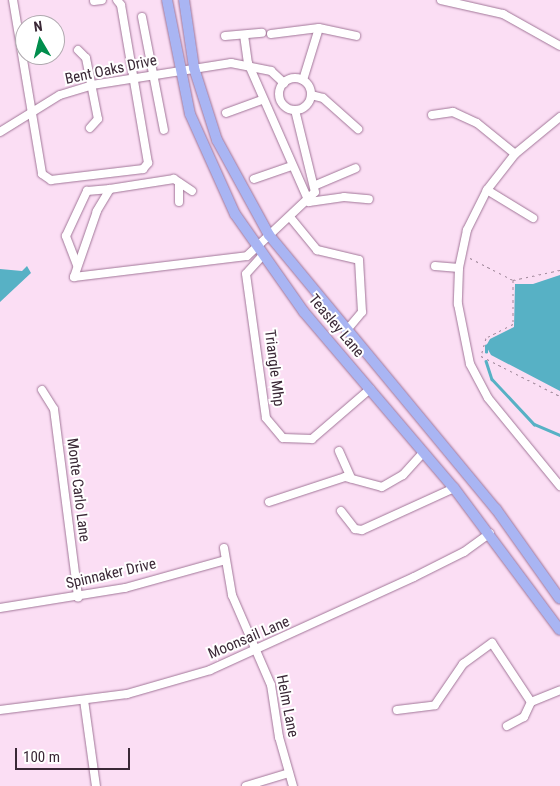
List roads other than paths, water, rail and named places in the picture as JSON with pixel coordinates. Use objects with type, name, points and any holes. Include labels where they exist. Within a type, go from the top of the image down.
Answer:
[{"type":"main road","name":"Teasley Lane","points":[[167,0],[178,70],[208,160],[257,246],[370,389],[490,533],[560,630]]},
{"type":"main road","name":"Teasley Lane","points":[[184,0],[194,68],[217,140],[269,235],[346,331],[496,509],[560,599]]},
{"type":"street","points":[[13,0],[42,174],[51,180],[144,169],[148,163],[134,78],[117,0]]},
{"type":"street","points":[[441,0],[504,14],[560,46]]},
{"type":"street","points":[[142,18],[164,130]]},
{"type":"street","points":[[320,28],[303,80],[311,95],[323,98],[358,129]]},
{"type":"street","points":[[225,36],[320,28],[356,36]]},
{"type":"street","points":[[244,35],[248,63],[262,100],[279,129],[291,166],[309,202]]},
{"type":"street","points":[[78,50],[86,58],[98,119],[90,128]]},
{"type":"street","points":[[248,63],[271,71],[284,83]]},
{"type":"street","name":"Bent Oaks Drive","points":[[0,132],[32,110],[92,85],[178,70],[248,63]]},
{"type":"street","points":[[284,83],[303,80]]},
{"type":"street","points":[[110,188],[77,265],[74,277],[247,256],[309,202],[316,185],[299,138],[295,110],[280,99],[284,83]]},
{"type":"street","points":[[295,110],[306,106],[311,95]]},
{"type":"street","points":[[226,113],[262,100]]},
{"type":"street","points":[[432,115],[453,112],[477,123],[515,154]]},
{"type":"street","points":[[560,117],[515,154],[488,190],[468,230],[459,268],[458,304],[470,364],[488,398],[560,486]]},
{"type":"street","points":[[254,179],[291,166]]},
{"type":"street","points":[[316,185],[356,168]]},
{"type":"street","points":[[77,265],[66,236],[87,191],[162,180],[179,183],[192,191]]},
{"type":"street","points":[[179,183],[179,202]]},
{"type":"street","points":[[488,190],[533,218]]},
{"type":"street","points":[[309,202],[344,197],[369,199]]},
{"type":"street","points":[[290,217],[317,250],[359,260],[362,312],[346,331]]},
{"type":"street","name":"Triangle Mhp","points":[[263,255],[246,274],[266,418],[283,438],[312,439],[370,389]]},
{"type":"street","points":[[435,266],[459,268]]},
{"type":"street","name":"Monte Carlo Lane","points":[[42,390],[54,409],[78,598]]},
{"type":"street","points":[[339,451],[351,478]]},
{"type":"street","points":[[269,502],[351,478],[375,487],[391,483],[424,452]]},
{"type":"street","points":[[341,511],[355,529],[362,530],[454,488]]},
{"type":"street","name":"Moonsail Lane","points":[[0,710],[84,700],[157,686],[258,651],[464,552],[490,533]]},
{"type":"street","name":"Helm Lane","points":[[224,548],[232,595],[258,651],[271,685],[293,786]]},
{"type":"street","name":"Spinnaker Drive","points":[[0,608],[78,598],[225,560]]},
{"type":"street","points":[[397,710],[435,705],[463,664],[492,642],[531,702]]},
{"type":"street","points":[[507,726],[524,717],[531,702],[560,690]]},
{"type":"street","points":[[84,700],[96,786]]},
{"type":"street","points":[[246,786],[289,773]]},
{"type":"water","points":[[27,266],[31,273],[0,302],[0,269],[22,271]]},
{"type":"water","points":[[560,275],[560,391],[491,355],[486,346],[490,339],[514,327],[515,284],[533,284]]},
{"type":"waterway","points":[[486,346],[486,352]]},
{"type":"waterway","points":[[486,361],[492,379],[534,424],[560,435]]}]
